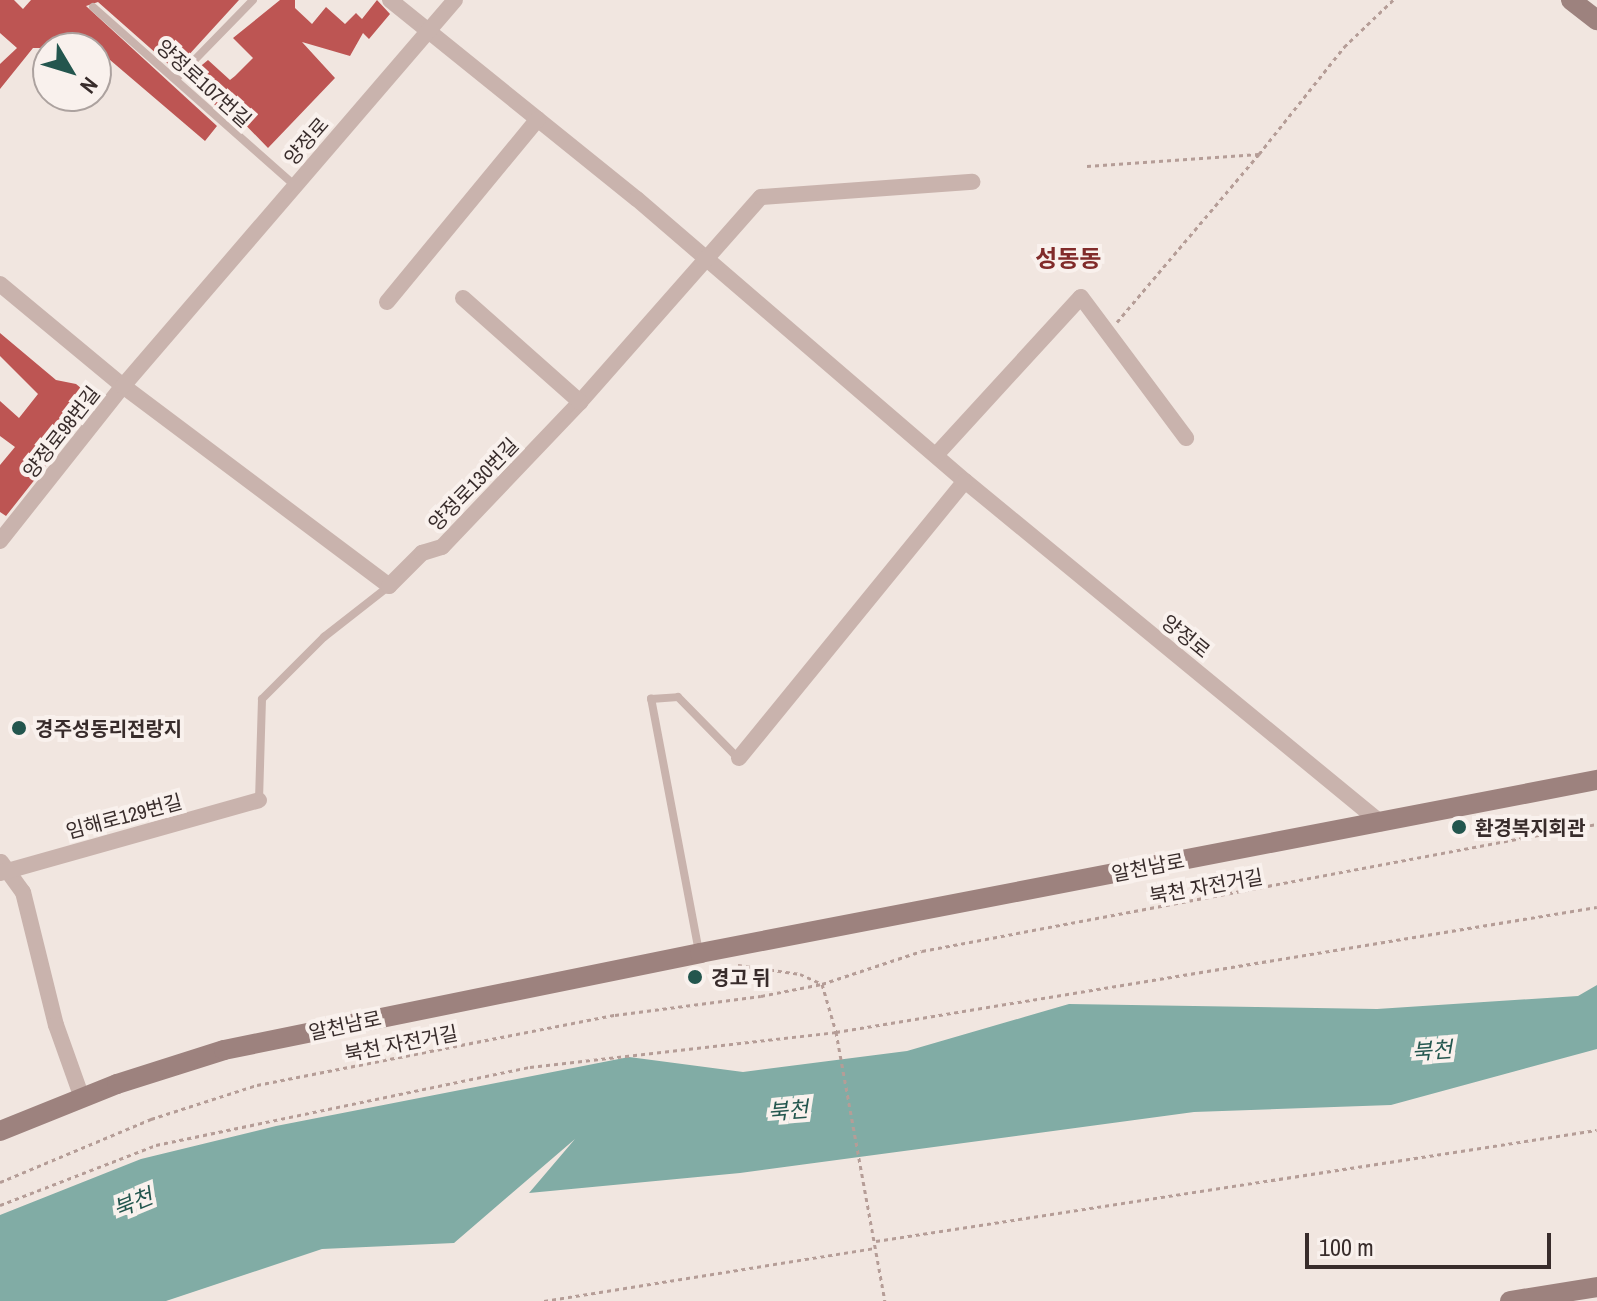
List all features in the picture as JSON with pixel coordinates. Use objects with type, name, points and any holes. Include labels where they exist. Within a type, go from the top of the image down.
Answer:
[{"type":"street","points":[[390,0],[428,31],[455,0]]},
{"type":"street","points":[[1571,0],[1597,20]]},
{"type":"street","name":"양정로","points":[[123,386],[428,31],[707,258],[965,481],[1381,823]]},
{"type":"street","points":[[387,302],[538,119]]},
{"type":"street","points":[[707,258],[761,197],[972,182]]},
{"type":"street","name":"양정로130번길","points":[[389,586],[422,553],[442,547],[580,402],[707,258]]},
{"type":"street","points":[[0,284],[123,386],[389,586]]},
{"type":"street","points":[[936,455],[1081,297],[1186,438]]},
{"type":"street","points":[[463,298],[580,402]]},
{"type":"street","name":"양정로98번길","points":[[0,541],[123,386]]},
{"type":"street","points":[[739,758],[965,481]]},
{"type":"street","name":"알천남로","points":[[0,1131],[82,1098],[224,1050],[700,953],[1597,780]]},
{"type":"street","name":"임해로129번길","points":[[3,868],[259,800]]},
{"type":"street","points":[[3,868],[23,892],[56,1025],[82,1098]]},
{"type":"street","points":[[1510,1301],[1597,1287]]},
{"type":"lane","points":[[176,79],[253,0]]},
{"type":"lane","name":"양정로107번길","points":[[93,7],[294,185]]},
{"type":"lane","points":[[259,800],[262,699],[324,637],[389,586]]},
{"type":"lane","points":[[700,953],[651,699],[678,697],[739,758]]},
{"type":"path","points":[[1109,331],[1265,148],[1344,47],[1393,0]]},
{"type":"path","points":[[1087,166],[1259,154]]},
{"type":"path","name":"북천 자전거길","points":[[0,1182],[151,1119],[257,1085],[629,1013],[822,984],[922,951],[1597,824]]},
{"type":"path","points":[[0,1205],[156,1145],[530,1067],[836,1032],[1597,907]]},
{"type":"path","points":[[729,962],[800,974],[822,984],[836,1032],[885,1301]]},
{"type":"path","points":[[876,1241],[1597,1130]]},
{"type":"path","points":[[544,1301],[877,1247]]},
{"type":"water","name":"북천","points":[[1597,985],[1597,1049],[1391,1105],[1194,1112],[740,1173],[529,1193],[575,1139],[454,1243],[322,1249],[166,1301],[0,1301],[0,1215],[141,1159],[276,1126],[629,1057],[743,1072],[907,1051],[1069,1004],[1377,1009],[1578,996]]},
{"type":"building","points":[[0,0],[14,0],[23,9],[31,0],[239,0],[175,70],[98,2],[86,6],[217,126],[205,141],[112,62],[112,32],[32,32],[32,49],[0,89],[0,64],[17,48],[0,33]]},
{"type":"building","points":[[280,0],[295,0],[295,8],[312,24],[326,7],[345,24],[356,13],[362,19],[377,0],[390,14],[369,39],[363,33],[350,56],[302,42],[335,78],[268,148],[231,110],[226,115],[185,79],[208,60],[230,80],[235,76],[253,58],[233,38]]},
{"type":"building","points":[[0,333],[56,380],[76,384],[97,401],[6,516],[0,512],[0,465],[15,447],[0,436],[0,401],[19,418],[38,394],[0,356]]},
{"type":"place","name":"경주성동리전랑지","points":[[19,728]]},
{"type":"place","name":"환경복지회관","points":[[1459,827]]},
{"type":"place","name":"경고 뒤","points":[[695,977]]},
{"type":"district","name":"성동동","points":[[1068,259]]}]
